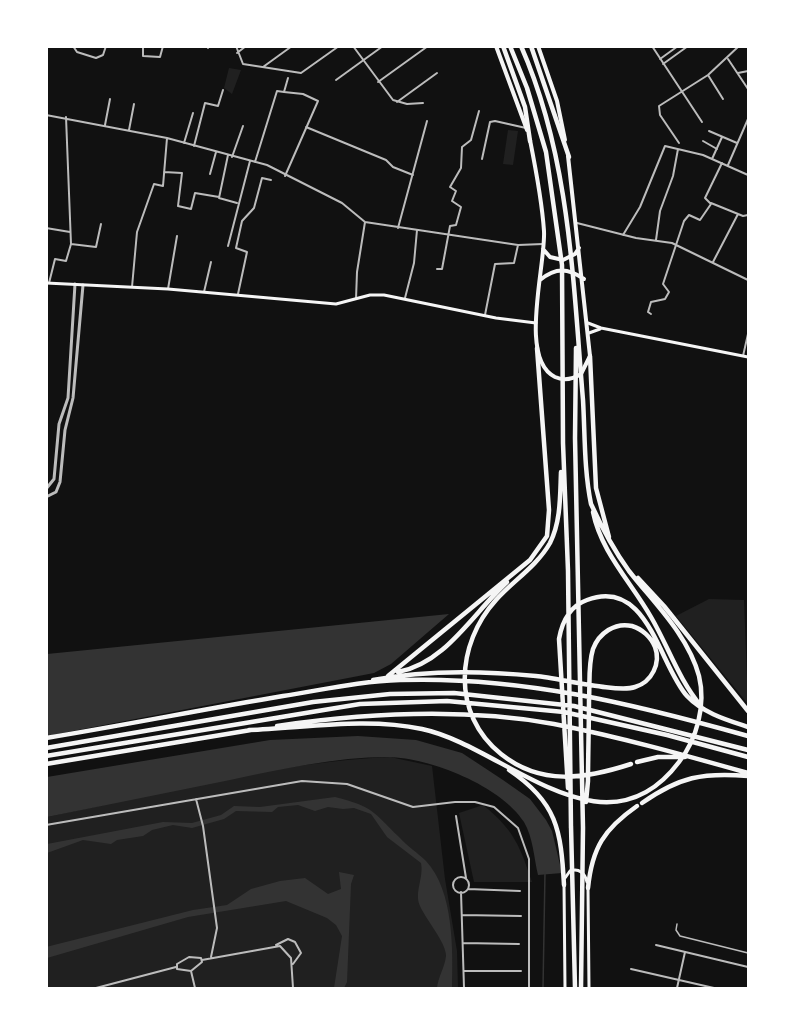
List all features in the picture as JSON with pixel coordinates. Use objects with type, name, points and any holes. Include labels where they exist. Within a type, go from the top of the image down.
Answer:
[{"type":"highway","points":[[503,46],[525,107],[530,141]]},
{"type":"highway","points":[[510,46],[546,152],[562,265],[563,443],[568,571],[571,828]]},
{"type":"highway","points":[[521,46],[536,79],[555,150],[571,253],[591,504],[602,540],[652,618],[674,661],[703,707]]},
{"type":"highway","points":[[531,46],[569,157]]},
{"type":"highway","points":[[576,321],[574,438],[583,828]]},
{"type":"highway","points":[[386,678],[395,673],[461,614],[530,560],[547,536],[549,510],[537,348]]},
{"type":"highway","points":[[590,356],[596,488],[612,545]]},
{"type":"highway","points":[[563,443],[559,515],[551,541],[542,555],[495,601],[475,630],[464,668],[465,688],[472,714],[489,744],[518,765],[542,775],[566,778],[593,775],[631,764]]},
{"type":"highway","points":[[249,730],[356,725],[405,726],[447,736],[572,798],[602,802],[635,796],[655,785],[673,770],[692,741],[701,700],[699,677],[692,656],[674,628],[627,568],[591,504]]},
{"type":"highway","points":[[395,673],[414,668],[441,651],[465,629],[490,597],[542,555]]},
{"type":"highway","points":[[627,568],[659,600],[748,711]]},
{"type":"highway","points":[[575,988],[571,828],[558,651],[563,624],[571,611],[581,603],[595,598],[610,597],[624,601],[636,609],[654,636],[683,690],[718,716],[748,727]]},
{"type":"highway","points":[[46,738],[386,678],[508,674],[633,688],[643,684],[652,674],[657,661],[656,649],[648,635],[639,629],[618,626],[600,638],[592,655],[587,786],[580,893],[581,988]]},
{"type":"highway","points":[[355,685],[436,680],[529,686],[625,703],[748,736]]},
{"type":"highway","points":[[46,748],[313,702],[390,694],[454,693],[574,706],[748,750]]},
{"type":"highway","points":[[46,756],[360,704],[447,701],[564,712],[667,735],[748,757]]},
{"type":"highway","points":[[46,764],[304,723],[393,716],[486,717],[553,724],[693,758],[748,774]]},
{"type":"highway","points":[[481,751],[528,784],[548,806],[559,831],[564,885]]},
{"type":"highway","points":[[637,762],[658,757],[693,758]]},
{"type":"highway","points":[[588,888],[593,860],[603,836],[615,822],[665,788],[693,776],[748,774]]},
{"type":"main road","points":[[496,46],[530,141],[543,247],[536,323],[537,348],[545,368],[560,379],[571,379],[581,374],[590,356],[584,279],[569,157],[557,101],[538,46]]},
{"type":"main road","points":[[543,247],[550,257],[563,260],[575,254],[579,247]]},
{"type":"main road","points":[[540,280],[547,274],[561,270],[568,270],[584,279]]},
{"type":"main road","points":[[48,283],[168,289],[336,304],[378,294],[485,316],[536,323]]},
{"type":"main road","points":[[588,323],[601,328],[748,357]]},
{"type":"main road","points":[[589,333],[601,328]]},
{"type":"main road","points":[[565,988],[564,885],[567,874],[576,870],[585,876],[588,888],[589,988]]},
{"type":"street","points":[[74,46],[77,52],[96,58],[103,55],[106,46]]},
{"type":"street","points":[[143,46],[143,56],[158,59],[163,46]]},
{"type":"street","points":[[236,46],[243,64],[302,73],[339,46]]},
{"type":"street","points":[[237,53],[246,46]]},
{"type":"street","points":[[262,67],[292,46]]},
{"type":"street","points":[[353,46],[389,97],[406,104],[423,103]]},
{"type":"street","points":[[336,80],[383,46]]},
{"type":"street","points":[[378,82],[428,46]]},
{"type":"street","points":[[651,46],[702,122]]},
{"type":"street","points":[[660,59],[678,46]]},
{"type":"street","points":[[663,64],[688,46]]},
{"type":"street","points":[[679,143],[660,115],[658,106],[708,75],[740,46]]},
{"type":"street","points":[[728,59],[748,89]]},
{"type":"street","points":[[738,73],[748,71]]},
{"type":"street","points":[[397,102],[437,73]]},
{"type":"street","points":[[708,75],[723,99]]},
{"type":"street","points":[[284,92],[288,78]]},
{"type":"street","points":[[194,146],[205,103],[218,107],[223,90]]},
{"type":"street","points":[[255,162],[277,91],[303,94],[318,101],[285,176]]},
{"type":"street","points":[[105,125],[110,99]]},
{"type":"street","points":[[129,130],[134,104]]},
{"type":"street","points":[[437,269],[442,268],[450,226],[456,225],[461,207],[452,201],[456,191],[450,187],[461,168],[459,159],[462,147],[471,140],[479,111]]},
{"type":"street","points":[[184,143],[193,113]]},
{"type":"street","points":[[46,115],[167,138],[255,162],[342,203],[365,222],[543,247]]},
{"type":"street","points":[[48,283],[54,259],[66,261],[71,244],[66,117]]},
{"type":"street","points":[[728,165],[748,119]]},
{"type":"street","points":[[398,228],[427,121]]},
{"type":"street","points":[[482,159],[490,122],[526,128]]},
{"type":"street","points":[[219,197],[230,156],[243,126]]},
{"type":"street","points":[[306,127],[386,160],[393,167],[413,175]]},
{"type":"street","points":[[709,131],[736,143]]},
{"type":"street","points":[[712,159],[722,137]]},
{"type":"street","points":[[132,287],[137,232],[150,191],[154,184],[163,186],[167,138]]},
{"type":"street","points":[[703,141],[717,149]]},
{"type":"street","points":[[623,235],[640,207],[664,147],[680,149],[712,159],[748,175]]},
{"type":"street","points":[[656,240],[660,211],[673,176],[672,166],[680,149]]},
{"type":"street","points":[[210,174],[216,152]]},
{"type":"street","points":[[228,246],[237,203],[250,161]]},
{"type":"street","points":[[722,163],[705,198],[711,203],[748,215]]},
{"type":"street","points":[[164,172],[182,173],[178,206],[190,209],[195,194],[219,197],[237,203]]},
{"type":"street","points":[[238,295],[247,252],[236,249],[242,221],[254,208],[262,178],[271,180]]},
{"type":"street","points":[[651,315],[648,312],[651,302],[665,299],[669,292],[663,284],[686,217],[701,219],[711,203]]},
{"type":"street","points":[[713,263],[738,213]]},
{"type":"street","points":[[356,299],[357,272],[365,222]]},
{"type":"street","points":[[577,223],[623,235],[675,244],[748,280]]},
{"type":"street","points":[[71,244],[96,247],[101,224]]},
{"type":"street","points":[[46,228],[70,232]]},
{"type":"street","points":[[405,299],[414,263],[417,230]]},
{"type":"street","points":[[168,289],[177,236]]},
{"type":"street","points":[[485,316],[495,264],[514,262],[518,244]]},
{"type":"street","points":[[204,292],[211,262]]},
{"type":"street","points":[[46,489],[54,479],[59,424],[68,398],[75,284]]},
{"type":"street","points":[[46,497],[56,492],[60,482],[65,430],[73,398],[83,285]]},
{"type":"street","points":[[75,290],[83,290]]},
{"type":"street","points":[[743,356],[748,334]]},
{"type":"street","points":[[46,825],[285,783],[328,781],[347,784],[413,807],[475,802],[494,807],[518,828],[529,859],[529,988]]},
{"type":"street","points":[[195,799],[202,819],[216,920],[217,932],[211,957]]},
{"type":"street","points":[[456,816],[468,888]]},
{"type":"street","points":[[464,988],[460,892],[454,887],[454,881],[460,877],[466,879]]},
{"type":"street","points":[[460,892],[468,888],[520,891]]},
{"type":"street","points":[[462,915],[521,916]]},
{"type":"street","points":[[96,988],[176,967],[180,961],[189,957],[202,960],[276,945],[288,939],[295,942],[301,953],[292,965]]},
{"type":"street","points":[[462,943],[519,944]]},
{"type":"street","points":[[276,945],[289,955],[293,988]]},
{"type":"street","points":[[656,945],[748,967]]},
{"type":"street","points":[[677,988],[685,952]]},
{"type":"street","points":[[176,967],[181,971],[191,971],[200,966],[202,960]]},
{"type":"street","points":[[631,969],[714,988]]},
{"type":"street","points":[[191,971],[195,988]]},
{"type":"street","points":[[463,971],[521,971]]},
{"type":"lane","points":[[677,924],[676,930],[680,936],[748,953]]},
{"type":"shaded area","points":[[229,68],[241,70],[232,94],[224,88]]},
{"type":"shaded area","points":[[508,130],[518,131],[513,165],[503,164]]},
{"type":"shaded area","points":[[709,599],[744,600],[748,704],[676,616]]},
{"type":"shaded area","points":[[449,614],[391,664],[374,673],[47,736],[47,654]]},
{"type":"shaded area","points":[[358,736],[416,740],[462,753],[503,780],[530,799],[546,820],[552,831],[562,873],[538,875],[531,841],[524,822],[499,797],[463,776],[444,769],[388,757],[309,764],[47,817],[47,777],[270,740]]},
{"type":"shaded area","points":[[390,757],[432,766],[445,879],[457,951],[458,988],[47,988],[47,817],[260,772],[347,760]]},
{"type":"shaded area","points":[[335,797],[372,811],[426,861],[435,874],[447,904],[450,922],[452,988],[437,988],[446,956],[440,938],[418,901],[421,863],[387,837],[371,814],[354,808],[328,807],[315,811],[298,805],[278,807],[272,812],[236,811],[224,819],[192,828],[173,825],[152,830],[143,836],[117,840],[111,844],[83,840],[47,853],[47,844],[163,822],[192,823],[221,815],[234,806],[260,807]]},
{"type":"shaded area","points":[[483,805],[494,814],[515,839],[532,882],[474,882],[459,813]]},
{"type":"shaded area","points":[[339,872],[354,875],[351,884],[347,982],[344,988],[334,988],[342,936],[336,925],[327,918],[286,901],[188,917],[47,958],[46,947],[193,910],[227,905],[251,889],[280,881],[305,878],[328,894],[341,889]]},
{"type":"waterway","points":[[543,988],[545,872]]}]
